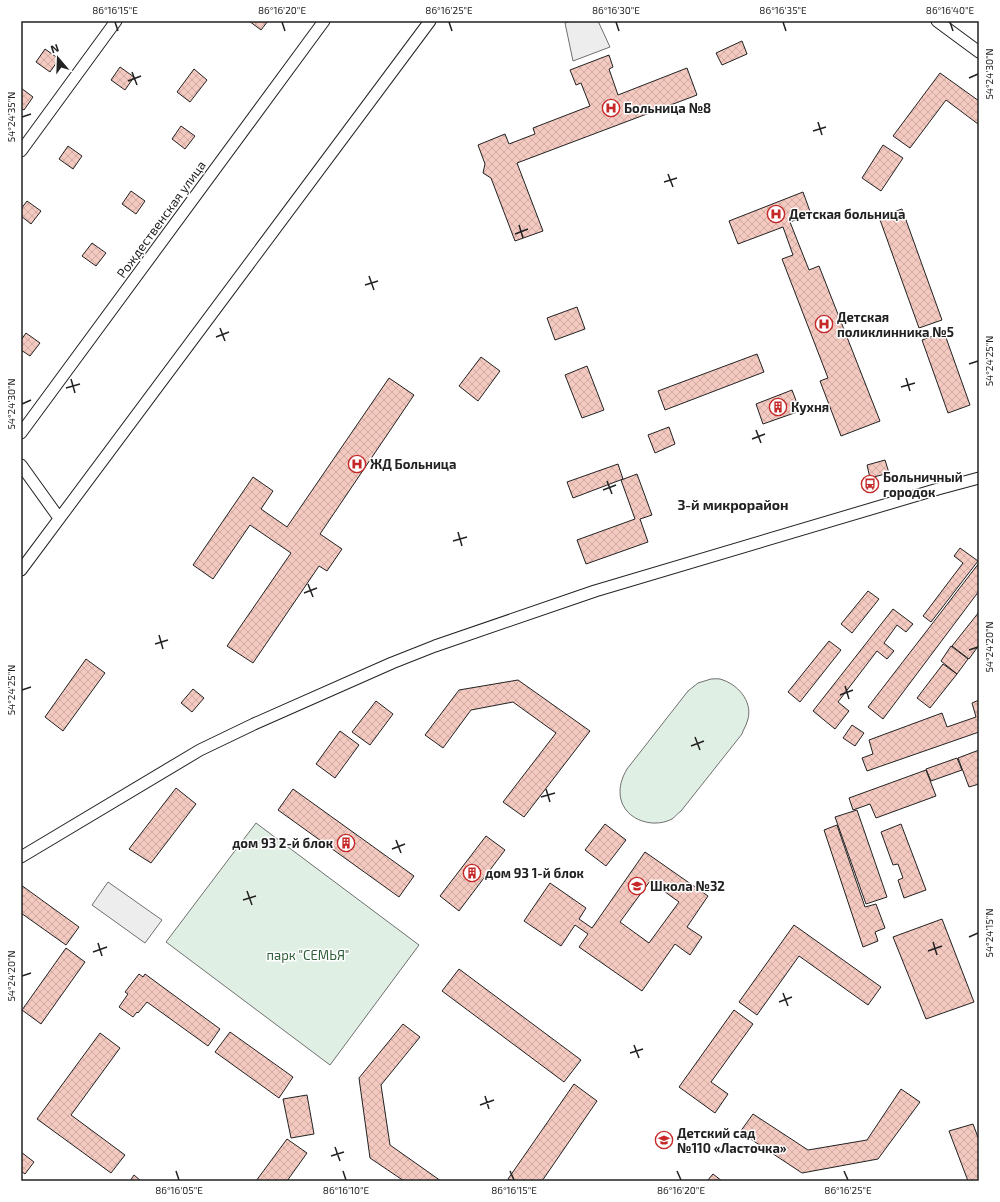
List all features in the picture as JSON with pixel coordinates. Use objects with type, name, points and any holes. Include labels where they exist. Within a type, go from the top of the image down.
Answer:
[{"type":"street","points":[[21,150],[116,21]]},
{"type":"street","name":"Рождественская улица","points":[[21,433],[324,21]]},
{"type":"street","points":[[21,570],[430,21]]},
{"type":"street","points":[[937,21],[979,52]]},
{"type":"street","points":[[21,465],[59,518]]},
{"type":"street","points":[[21,857],[200,750],[254,724],[392,663],[435,646],[594,591],[938,488],[979,478]]},
{"type":"green space","points":[[711,679],[720,679],[729,683],[744,696],[749,709],[749,715],[747,724],[742,734],[681,811],[672,819],[655,823],[638,819],[625,809],[621,801],[620,792],[622,780],[627,769],[688,691],[698,683]]},
{"type":"green space","name":"парк \"СЕМЬЯ\"","points":[[256,823],[419,945],[330,1065],[166,942]]},
{"type":"shaded area","points":[[571,21],[598,21],[610,47],[573,61],[565,23]]},
{"type":"shaded area","points":[[108,882],[162,920],[145,943],[92,905]]},
{"type":"building","points":[[249,21],[268,21],[261,30]]},
{"type":"building","points":[[742,41],[747,54],[722,65],[716,53]]},
{"type":"building","points":[[45,49],[59,59],[50,72],[36,62]]},
{"type":"building","points":[[609,55],[613,67],[609,69],[618,95],[687,68],[697,95],[517,163],[543,231],[515,241],[491,178],[483,173],[485,164],[478,145],[505,134],[509,144],[535,134],[533,128],[590,106],[581,83],[576,85],[570,70]]},
{"type":"building","points":[[120,67],[134,77],[125,90],[111,80]]},
{"type":"building","points":[[194,69],[207,80],[190,102],[177,92]]},
{"type":"building","points":[[940,73],[979,101],[979,123],[978,124],[946,100],[910,148],[893,136]]},
{"type":"building","points":[[21,88],[33,97],[24,110],[21,108]]},
{"type":"building","points":[[181,126],[195,136],[185,149],[172,139]]},
{"type":"building","points":[[883,145],[903,158],[881,191],[862,178]]},
{"type":"building","points":[[68,146],[82,156],[73,169],[59,159]]},
{"type":"building","points":[[131,191],[145,201],[136,214],[122,204]]},
{"type":"building","name":"Детская поликлинника №5","points":[[803,192],[811,214],[790,222],[809,270],[819,266],[880,421],[841,436],[820,381],[828,378],[782,259],[793,255],[783,227],[738,244],[729,221]]},
{"type":"building","points":[[27,201],[41,211],[31,224],[21,216],[21,209]]},
{"type":"building","points":[[902,209],[942,320],[919,328],[879,217]]},
{"type":"building","points":[[92,243],[106,253],[96,266],[82,256]]},
{"type":"building","points":[[577,307],[585,329],[555,340],[547,318]]},
{"type":"building","points":[[944,332],[970,405],[948,413],[922,340]]},
{"type":"building","points":[[26,333],[40,343],[30,356],[21,350],[21,340]]},
{"type":"building","points":[[757,354],[764,372],[665,410],[658,391]]},
{"type":"building","points":[[481,357],[500,371],[478,401],[459,386]]},
{"type":"building","points":[[587,366],[604,410],[582,418],[565,375]]},
{"type":"building","points":[[389,378],[414,395],[320,534],[342,549],[327,571],[319,566],[253,663],[227,646],[291,553],[250,525],[213,579],[193,565],[253,477],[273,491],[261,509],[287,527]]},
{"type":"building","name":"Кухня","points":[[792,390],[800,411],[763,424],[756,404]]},
{"type":"building","points":[[669,427],[675,444],[655,453],[648,435]]},
{"type":"building","points":[[885,460],[889,473],[870,478],[867,465]]},
{"type":"building","points":[[618,464],[623,479],[573,498],[567,482]]},
{"type":"building","points":[[637,474],[652,515],[640,519],[648,542],[586,564],[577,540],[635,519],[621,480]]},
{"type":"building","points":[[960,548],[978,561],[931,622],[923,616],[963,563],[954,556]]},
{"type":"building","points":[[979,563],[979,591],[883,719],[868,707]]},
{"type":"building","points":[[868,591],[879,599],[852,633],[841,624]]},
{"type":"building","points":[[893,609],[913,624],[906,632],[897,625],[884,643],[894,651],[887,659],[877,651],[838,702],[849,711],[835,729],[813,711]]},
{"type":"building","points":[[979,612],[979,645],[969,659],[952,646]]},
{"type":"building","points":[[829,641],[841,650],[800,702],[788,692]]},
{"type":"building","points":[[951,646],[968,659],[957,674],[941,661]]},
{"type":"building","points":[[86,659],[105,673],[63,731],[45,717]]},
{"type":"building","points":[[943,664],[957,674],[930,708],[917,698]]},
{"type":"building","points":[[518,680],[590,731],[524,817],[503,802],[556,733],[513,702],[471,710],[443,748],[425,735],[459,690]]},
{"type":"building","points":[[193,689],[204,698],[192,712],[181,703]]},
{"type":"building","points":[[979,700],[979,732],[867,771],[862,758],[873,754],[869,740],[942,713],[947,727],[976,717],[972,703]]},
{"type":"building","points":[[376,701],[393,714],[370,745],[352,732]]},
{"type":"building","points":[[852,725],[864,733],[855,746],[843,738]]},
{"type":"building","points":[[340,731],[359,745],[335,778],[316,764]]},
{"type":"building","points":[[979,750],[979,784],[969,787],[958,758]]},
{"type":"building","points":[[957,758],[962,770],[931,781],[926,769]]},
{"type":"building","points":[[926,770],[936,796],[876,818],[870,804],[853,810],[849,798]]},
{"type":"building","points":[[176,788],[196,804],[151,863],[129,849]]},
{"type":"building","name":"дом 93 2-й блок","points":[[293,789],[414,876],[399,897],[278,810]]},
{"type":"building","points":[[857,810],[887,897],[866,904],[835,817]]},
{"type":"building","points":[[605,824],[626,840],[606,866],[585,850]]},
{"type":"building","points":[[901,824],[926,890],[904,898],[898,880],[903,878],[898,864],[893,865],[881,832]]},
{"type":"building","points":[[837,825],[865,907],[876,904],[885,928],[875,932],[878,941],[863,947],[824,830]]},
{"type":"building","name":"дом 93 1-й блок","points":[[486,836],[505,850],[459,911],[440,896]]},
{"type":"building","points":[[645,852],[708,896],[687,927],[702,937],[690,955],[675,944],[642,991],[579,947],[588,934],[575,925],[561,946],[524,921],[550,883],[586,908],[579,919],[592,928]],"holes":[[[650,881],[679,902],[649,943],[620,922]]]},
{"type":"building","points":[[21,885],[79,927],[66,945],[21,913]]},
{"type":"building","points":[[942,919],[974,1002],[926,1019],[893,937]]},
{"type":"building","points":[[794,925],[881,987],[868,1005],[799,956],[757,1015],[739,1002]]},
{"type":"building","points":[[66,948],[85,962],[41,1024],[22,1010]]},
{"type":"building","points":[[459,969],[581,1060],[564,1082],[442,991]]},
{"type":"building","points":[[139,974],[143,977],[145,974],[220,1029],[208,1046],[147,1002],[133,1017],[119,1007],[128,994],[125,992]]},
{"type":"building","points":[[734,1010],[753,1024],[711,1082],[728,1094],[715,1113],[679,1087]]},
{"type":"building","points":[[403,1024],[420,1037],[381,1085],[390,1145],[441,1181],[404,1181],[370,1158],[359,1078]]},
{"type":"building","points":[[230,1032],[293,1077],[279,1098],[215,1052]]},
{"type":"building","points":[[100,1033],[120,1048],[71,1115],[125,1155],[111,1173],[37,1119]]},
{"type":"building","points":[[574,1084],[597,1101],[542,1181],[512,1181],[508,1179]]},
{"type":"building","points":[[901,1089],[920,1102],[878,1159],[802,1173],[740,1132],[753,1114],[808,1150],[867,1140]]},
{"type":"building","points":[[307,1095],[314,1134],[291,1138],[283,1099]]},
{"type":"building","points":[[973,1124],[979,1140],[979,1181],[968,1181],[949,1131]]},
{"type":"building","points":[[287,1139],[307,1153],[287,1181],[256,1181]]},
{"type":"building","points":[[21,1152],[34,1162],[25,1174],[21,1171]]},
{"type":"building","points":[[713,1174],[722,1181],[707,1181]]},
{"type":"building","points":[[134,1175],[141,1181],[130,1181]]},
{"type":"place","name":"Больница №8","points":[[611,108]]},
{"type":"place","name":"Детская больница","points":[[776,214]]},
{"type":"place","name":"Детская поликлинника №5","points":[[824,324]]},
{"type":"place","name":"Кухня","points":[[778,407]]},
{"type":"place","name":"ЖД Больница","points":[[357,464]]},
{"type":"place","name":"Больничный городок","points":[[870,484]]},
{"type":"place","name":"дом 93 2-й блок","points":[[346,843]]},
{"type":"place","name":"дом 93 1-й блок","points":[[472,873]]},
{"type":"place","name":"Школа №32","points":[[637,886]]},
{"type":"place","name":"Детский сад №110 «Ласточка»","points":[[664,1140]]},
{"type":"district","name":"3-й микрорайон","points":[[733,504]]}]
